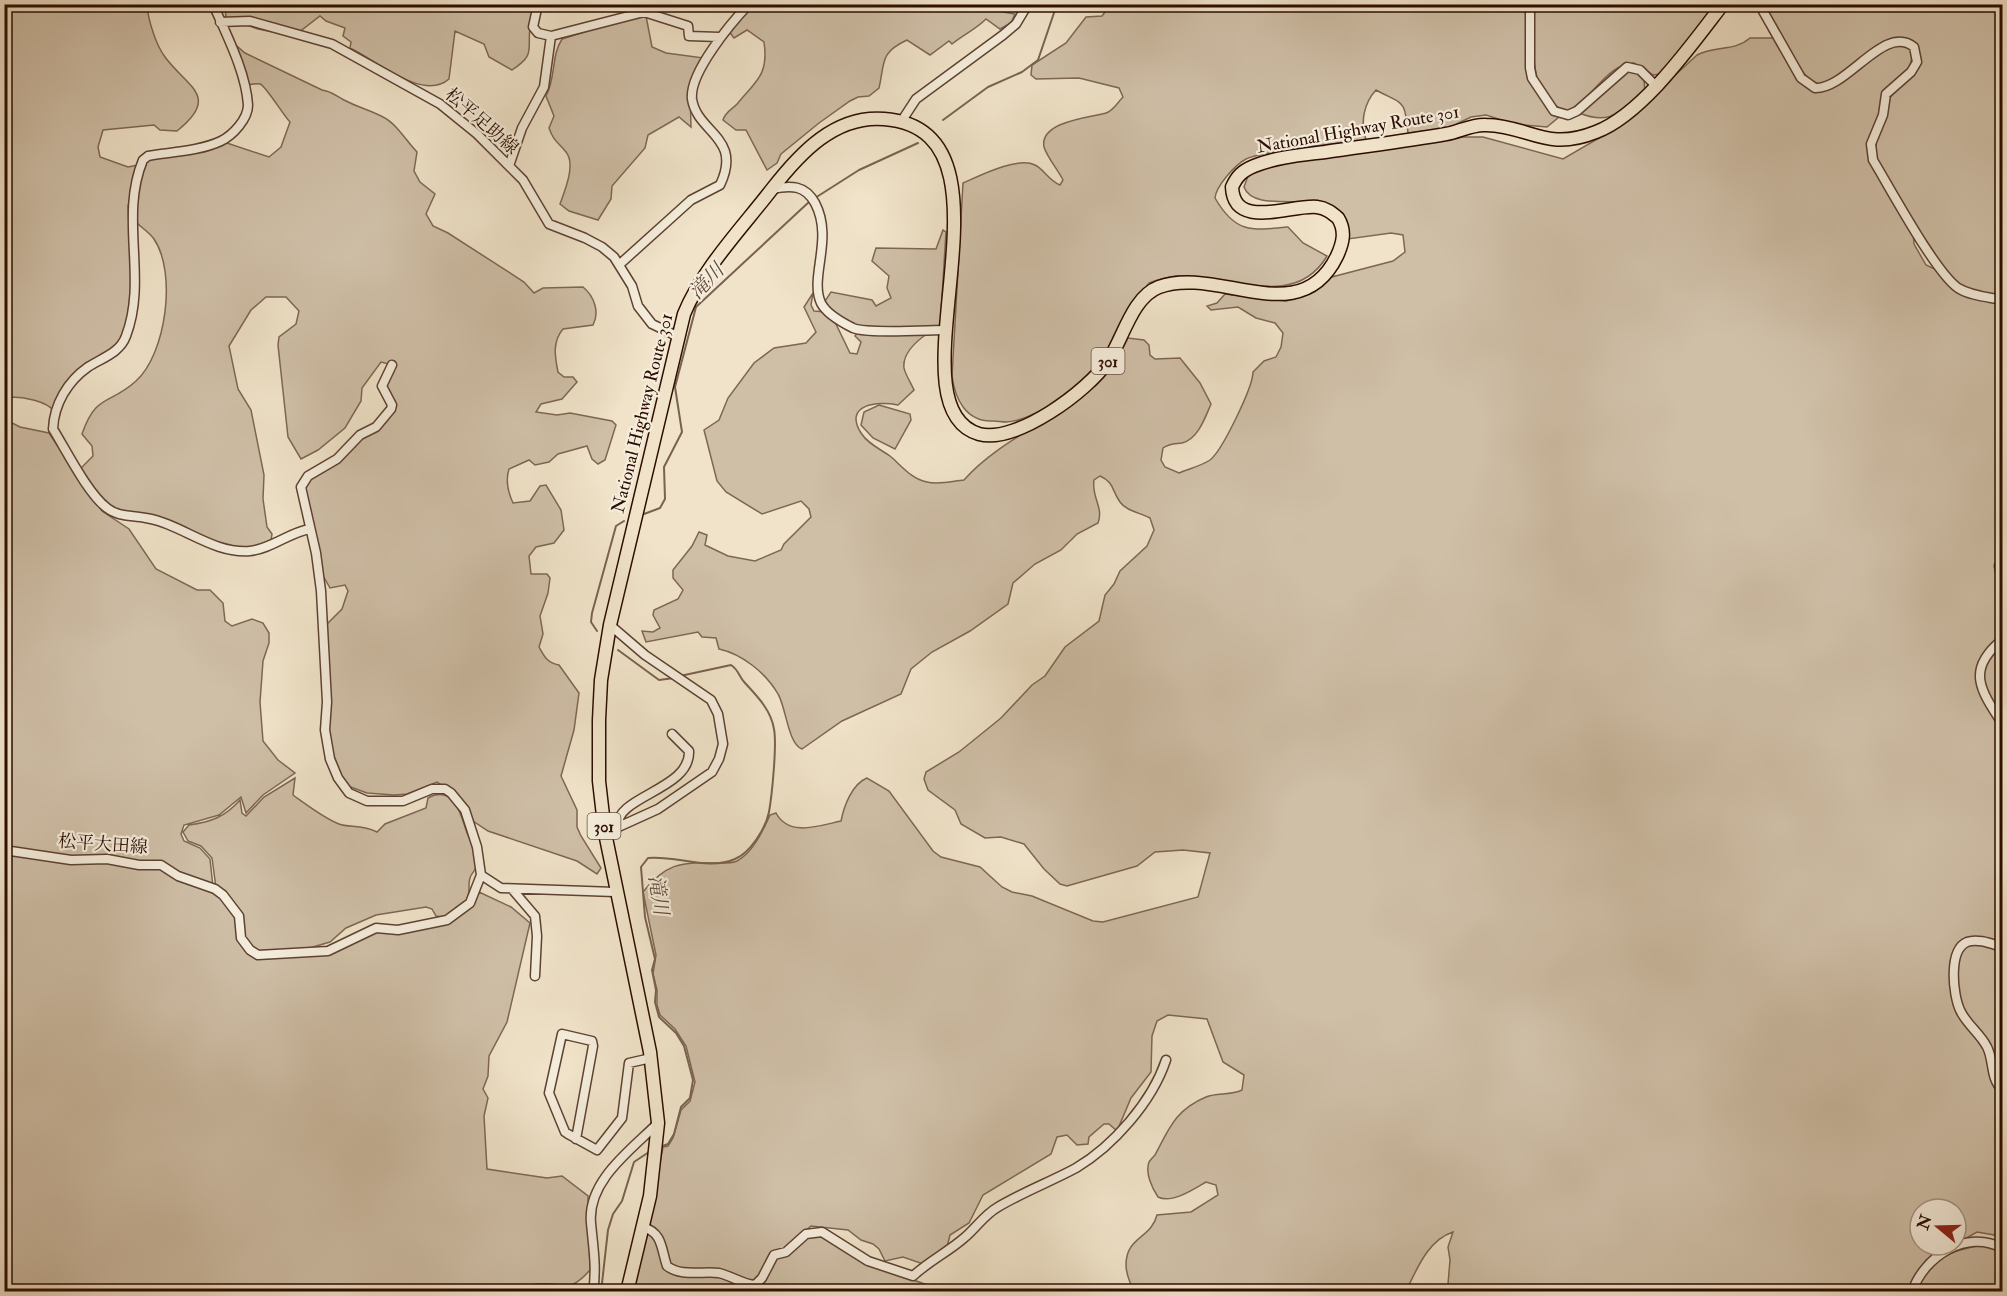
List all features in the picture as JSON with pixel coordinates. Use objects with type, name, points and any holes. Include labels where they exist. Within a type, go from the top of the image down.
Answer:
[{"type":"highway","name":"National Highway Route 301","points":[[627,1292],[656,1158],[658,1123],[651,1058],[615,892],[605,833],[599,781],[601,680],[610,625],[677,336],[695,290],[772,189],[815,143],[845,124],[877,118],[901,122],[916,129],[937,148],[945,161],[952,183],[954,210],[946,330],[947,396],[959,422],[975,433],[997,436],[1033,422],[1090,381],[1108,360],[1141,303],[1155,288],[1188,283],[1285,294],[1305,289],[1326,272],[1342,242],[1344,231],[1338,218],[1317,207],[1267,213],[1246,211],[1237,205],[1232,187],[1240,173],[1279,158],[1449,134],[1483,124],[1502,126],[1537,138],[1576,139],[1610,126],[1630,111],[1674,67],[1722,4]]},
{"type":"street","points":[[213,4],[241,73],[248,106],[243,122],[222,141],[148,156],[143,160],[131,206],[134,264],[128,333],[120,349],[87,368],[67,388],[59,401],[52,429],[100,502],[119,514],[147,518],[195,538],[243,551],[256,550],[298,531],[310,529]]},
{"type":"street","points":[[538,4],[533,27],[538,33],[551,36],[644,12],[688,26],[689,36],[719,37]]},
{"type":"street","points":[[620,264],[691,200],[715,189],[723,179],[726,172],[724,149],[699,114],[692,97],[719,37],[749,4]]},
{"type":"street","points":[[901,122],[916,99],[1016,24],[1028,4]]},
{"type":"street","points":[[1530,4],[1532,78],[1554,111],[1568,115],[1577,111],[1627,67],[1640,70],[1655,85]]},
{"type":"street","points":[[1759,4],[1801,78],[1815,88],[1831,86],[1885,45],[1902,41],[1914,47],[1917,62],[1911,72],[1886,94],[1881,120],[1871,144],[1873,160],[1939,267],[1956,287],[1976,295],[2002,300]]},
{"type":"street","name":"松平足助線","points":[[220,22],[250,21],[332,44],[440,104],[523,180],[549,224],[602,247],[620,264],[632,286],[638,306],[651,324],[677,336]]},
{"type":"street","points":[[508,166],[522,128],[544,87],[551,36]]},
{"type":"street","points":[[772,189],[796,187],[806,191],[823,220],[818,295],[822,305],[832,315],[856,329],[946,330]]},
{"type":"street","points":[[392,365],[382,386],[392,405],[391,409],[376,427],[360,435],[337,459],[318,468],[303,481],[301,487],[321,591],[327,702],[326,738],[330,759],[342,785],[356,797],[380,802],[404,801],[432,789],[445,789],[451,793],[465,810],[477,847],[481,875],[501,888],[615,892]]},
{"type":"street","points":[[2002,558],[1999,566],[2002,581]]},
{"type":"street","points":[[605,833],[658,809],[712,772],[723,744],[717,714],[711,700],[645,655],[610,625]]},
{"type":"street","points":[[2002,640],[1985,656],[1980,680],[1982,692],[2002,723]]},
{"type":"street","points":[[618,827],[617,820],[624,808],[656,792],[676,777],[688,760],[689,752],[672,734]]},
{"type":"street","name":"松平大田線","points":[[4,850],[71,860],[107,859],[140,866],[161,865],[178,876],[215,889],[223,895],[239,916],[241,938],[250,951],[258,956],[328,951],[376,928],[398,930],[447,920],[470,903],[481,875]]},
{"type":"street","points":[[512,889],[535,916],[537,936],[535,976]]},
{"type":"street","points":[[2002,947],[1975,940],[1966,942],[1955,956],[1953,970],[1958,1008],[1984,1040],[1990,1053],[1994,1077],[2002,1089]]},
{"type":"street","points":[[576,1138],[593,1046],[592,1041],[562,1034],[549,1093],[565,1132],[576,1138],[599,1150],[621,1118],[629,1063],[651,1058]]},
{"type":"street","points":[[642,1227],[652,1229],[658,1236],[667,1266],[672,1270],[722,1274],[748,1285],[760,1282],[777,1253],[786,1252],[806,1234],[822,1232],[868,1261],[913,1276],[966,1236],[995,1208],[1075,1168],[1101,1150],[1140,1105],[1162,1072],[1166,1060]]},
{"type":"street","points":[[593,1292],[595,1270],[591,1206],[595,1192],[603,1179],[658,1123]]},
{"type":"street","points":[[1912,1292],[1928,1263],[1947,1251],[1978,1240],[1990,1241],[2002,1248]]},
{"type":"shaded area","points":[[534,4],[529,51],[520,65],[512,70],[489,57],[484,44],[455,31],[449,79],[438,85],[426,86],[400,77],[350,48],[351,42],[343,36],[345,28],[326,21],[320,16],[294,36],[258,29],[226,18],[225,5]]},
{"type":"shaded area","points":[[993,4],[998,11],[1015,14],[1011,23],[1000,29],[986,19],[952,44],[949,41],[930,55],[907,40],[898,45],[887,54],[879,88],[869,96],[858,97],[850,101],[819,123],[781,154],[777,163],[767,170],[746,130],[736,130],[723,120],[760,77],[763,70],[764,42],[747,30],[734,38],[728,30],[754,5]]},
{"type":"shaded area","points":[[1111,4],[1527,5],[1526,69],[1548,110],[1559,117],[1547,127],[1514,124],[1486,115],[1471,117],[1448,128],[1408,133],[1404,108],[1397,101],[1376,90],[1364,113],[1363,126],[1366,140],[1254,156],[1246,159],[1232,171],[1216,193],[1215,198],[1222,209],[1237,224],[1254,229],[1288,227],[1303,243],[1327,256],[1313,273],[1297,282],[1278,286],[1258,286],[1176,276],[1149,283],[1136,301],[1104,358],[1073,389],[1060,399],[1019,420],[1006,422],[976,418],[959,401],[952,376],[963,183],[999,168],[1028,163],[1038,167],[1060,185],[1063,180],[1044,147],[1045,138],[1050,131],[1068,122],[1109,112],[1123,97],[1119,88],[1079,78],[1036,79],[1031,75],[1032,65],[1066,43],[1086,17],[1102,16]]},
{"type":"shaded area","points":[[5,5],[147,5],[153,32],[162,52],[196,92],[198,100],[197,109],[177,131],[160,130],[154,125],[103,130],[98,147],[100,157],[128,167],[138,165],[128,206],[132,283],[125,334],[122,343],[87,367],[54,411],[40,402],[22,398],[11,397],[5,405]]},
{"type":"shaded area","points":[[1534,5],[1708,5],[1711,12],[1661,74],[1653,75],[1634,63],[1624,65],[1607,76],[1584,100],[1566,111],[1553,104],[1544,93],[1538,80],[1533,50]]},
{"type":"shaded area","points":[[1762,5],[2002,5],[2002,297],[1967,289],[1953,279],[1904,208],[1876,159],[1877,137],[1886,104],[1894,93],[1913,76],[1921,63],[1916,46],[1901,39],[1838,78],[1821,84],[1813,82],[1796,64]]},
{"type":"shaded area","points":[[638,15],[646,16],[652,47],[666,53],[704,58],[690,91],[691,127],[679,117],[648,135],[645,148],[612,186],[611,199],[598,220],[569,211],[560,204],[569,177],[570,163],[566,152],[554,139],[549,128],[554,116],[546,96],[556,53],[562,39]]},
{"type":"shaded area","points":[[1750,38],[1775,38],[1803,84],[1815,92],[1834,87],[1885,48],[1903,44],[1912,51],[1907,70],[1882,94],[1880,115],[1869,144],[1913,229],[1914,244],[1926,265],[1939,271],[1951,285],[2002,303],[2002,554],[1998,577],[2002,587],[2002,636],[1993,644],[1977,682],[1985,703],[2002,728],[2002,944],[1975,938],[1954,951],[1956,1008],[1980,1040],[2002,1093],[2002,1244],[1994,1235],[1977,1232],[1968,1237],[1968,1197],[1908,1197],[1908,1257],[1931,1257],[1926,1260],[1910,1291],[1455,1291],[1448,1284],[1450,1260],[1448,1247],[1453,1232],[1444,1236],[1430,1248],[1406,1291],[1133,1291],[1127,1273],[1127,1256],[1134,1243],[1150,1229],[1157,1215],[1191,1212],[1218,1195],[1216,1185],[1206,1182],[1170,1199],[1158,1197],[1151,1185],[1149,1162],[1180,1114],[1195,1102],[1206,1097],[1242,1090],[1244,1075],[1223,1062],[1207,1019],[1168,1015],[1157,1021],[1152,1036],[1151,1072],[1131,1098],[1117,1131],[1109,1124],[1104,1124],[1089,1137],[1088,1144],[1077,1145],[1067,1135],[1057,1137],[1051,1154],[983,1195],[969,1223],[950,1235],[947,1247],[923,1264],[903,1257],[885,1261],[879,1249],[848,1230],[811,1226],[784,1249],[757,1282],[684,1271],[669,1265],[648,1224],[663,1147],[668,1146],[673,1138],[681,1110],[690,1101],[695,1082],[686,1046],[675,1029],[660,1015],[657,1005],[657,990],[653,974],[656,955],[643,892],[658,876],[666,870],[683,864],[737,861],[753,847],[770,815],[776,813],[788,825],[796,827],[814,827],[841,821],[853,790],[867,778],[889,791],[933,851],[941,857],[980,867],[1002,887],[1012,892],[1032,896],[1093,921],[1103,922],[1198,897],[1210,853],[1183,850],[1155,852],[1137,866],[1067,886],[1060,884],[1044,869],[1024,844],[1001,837],[985,838],[961,824],[955,810],[928,790],[924,779],[926,772],[959,752],[1001,718],[1032,685],[1045,676],[1065,647],[1099,621],[1105,595],[1114,584],[1120,571],[1147,546],[1154,530],[1150,518],[1123,505],[1110,484],[1100,476],[1094,480],[1094,492],[1099,512],[1098,523],[1077,534],[1061,550],[1035,564],[1013,583],[1008,604],[970,631],[932,652],[911,669],[901,694],[842,721],[802,749],[793,740],[781,700],[773,686],[745,660],[719,649],[716,638],[702,637],[698,632],[646,642],[642,631],[653,632],[660,628],[653,615],[654,610],[678,599],[683,590],[673,578],[673,570],[692,546],[699,532],[707,535],[705,545],[728,556],[755,561],[781,550],[784,544],[811,517],[809,509],[801,501],[762,514],[726,492],[717,481],[704,430],[719,420],[728,398],[754,363],[774,348],[806,343],[816,332],[804,307],[813,293],[811,305],[814,311],[826,312],[834,320],[850,353],[857,354],[861,342],[855,336],[858,332],[928,333],[912,348],[904,362],[914,390],[898,405],[873,404],[860,410],[856,416],[861,433],[867,440],[916,478],[936,483],[964,480],[995,452],[1083,394],[1108,371],[1128,338],[1144,340],[1149,345],[1150,355],[1155,359],[1180,358],[1200,383],[1211,404],[1197,433],[1188,441],[1170,444],[1163,448],[1161,460],[1165,467],[1179,473],[1210,460],[1215,454],[1243,404],[1253,372],[1264,361],[1276,357],[1281,347],[1283,333],[1275,323],[1256,318],[1238,307],[1211,310],[1207,306],[1217,303],[1225,294],[1286,301],[1301,297],[1318,289],[1328,278],[1393,261],[1405,252],[1403,235],[1391,233],[1348,239],[1346,220],[1336,208],[1321,203],[1267,201],[1252,197],[1244,187],[1249,173],[1279,163],[1463,137],[1483,137],[1563,159],[1620,126],[1697,55],[1744,42]]},
{"type":"shaded area","points":[[231,41],[245,53],[388,120],[417,152],[414,171],[420,182],[435,194],[426,214],[433,226],[448,233],[524,282],[534,293],[543,288],[583,287],[593,300],[596,315],[593,325],[563,329],[556,344],[558,372],[564,377],[573,377],[577,382],[562,399],[541,404],[536,412],[557,415],[570,413],[612,421],[616,425],[605,460],[598,464],[592,459],[587,446],[558,454],[549,462],[535,465],[529,460],[509,469],[507,482],[513,503],[530,501],[540,486],[546,485],[561,510],[564,530],[554,543],[536,547],[529,556],[531,574],[547,574],[550,578],[548,593],[540,616],[543,634],[539,647],[549,661],[559,665],[579,693],[574,730],[561,776],[577,810],[577,827],[601,868],[597,874],[577,861],[488,831],[470,819],[454,793],[437,782],[407,794],[394,795],[367,793],[345,785],[329,743],[326,625],[342,609],[348,591],[345,585],[330,588],[321,572],[303,486],[309,478],[392,410],[385,386],[393,365],[381,362],[362,388],[361,401],[345,428],[318,450],[301,459],[288,437],[278,345],[279,337],[296,324],[299,311],[286,297],[266,297],[251,310],[229,346],[238,389],[251,410],[264,475],[263,499],[267,527],[272,534],[271,541],[256,548],[234,548],[122,514],[100,499],[81,468],[93,456],[92,446],[82,434],[87,421],[104,401],[136,381],[155,352],[161,333],[166,292],[161,254],[154,239],[134,220],[134,206],[145,160],[224,142],[269,157],[281,147],[290,122],[263,86],[260,84],[245,85]]},
{"type":"shaded area","points":[[1627,72],[1637,73],[1644,80],[1645,92],[1608,117],[1590,117],[1579,113]]},
{"type":"shaded area","points":[[943,230],[946,232],[940,329],[893,330],[861,326],[846,321],[834,313],[825,301],[831,292],[872,300],[876,306],[891,298],[887,288],[889,276],[872,261],[876,248],[936,249]]},
{"type":"shaded area","points":[[879,405],[910,414],[911,420],[895,449],[873,438],[861,425],[864,412]]},
{"type":"shaded area","points":[[4,419],[20,427],[49,433],[102,511],[129,529],[156,569],[197,590],[210,590],[223,603],[225,621],[232,626],[252,619],[263,623],[269,633],[269,643],[263,661],[260,702],[263,741],[278,760],[295,773],[263,795],[246,813],[241,797],[219,815],[184,825],[181,834],[184,841],[200,848],[210,859],[213,887],[187,879],[165,865],[71,858],[5,849]]},
{"type":"shaded area","points":[[2002,643],[2002,718],[1989,697],[1984,680],[1988,663]]},
{"type":"shaded area","points":[[295,778],[293,795],[316,811],[339,824],[377,832],[385,824],[426,808],[428,798],[444,795],[450,798],[458,809],[476,857],[476,868],[469,882],[468,896],[460,909],[451,915],[441,917],[436,916],[432,909],[426,907],[376,915],[346,928],[330,942],[299,951],[259,953],[244,938],[240,917],[216,888],[212,858],[201,846],[188,841],[183,832],[189,825],[223,815],[240,800],[242,813],[246,816],[264,797]]},
{"type":"shaded area","points":[[4,851],[141,864],[192,879],[214,890],[227,902],[249,952],[321,955],[371,932],[453,920],[469,908],[479,892],[511,907],[530,923],[507,1022],[489,1056],[488,1076],[483,1089],[488,1098],[484,1116],[487,1169],[547,1178],[562,1176],[588,1196],[590,1270],[571,1285],[537,1284],[504,1292],[5,1291]]},
{"type":"shaded area","points":[[1976,943],[2002,950],[2002,1085],[1996,1074],[1992,1049],[1965,1016],[1961,1007],[1955,969],[1957,959],[1967,945]]},
{"type":"shaded area","points":[[649,1231],[654,1234],[664,1264],[712,1275],[751,1288],[788,1249],[817,1234],[908,1278],[927,1285],[962,1291],[633,1292],[646,1233]]},
{"type":"shaded area","points":[[1984,1245],[2002,1252],[2002,1291],[1915,1292],[1920,1280],[1934,1264],[1944,1257],[1968,1257],[1968,1248]]},
{"type":"waterway","name":"滝川","points":[[943,120],[988,87],[1022,72],[1038,60],[1057,4]]},
{"type":"waterway","name":"滝川","points":[[815,198],[859,170],[918,143]]},
{"type":"waterway","name":"滝川","points":[[644,514],[660,508],[665,499],[664,467],[682,432],[675,387],[696,307],[810,201]]},
{"type":"waterway","name":"滝川","points":[[597,631],[591,622],[592,613],[616,526],[624,521]]},
{"type":"waterway","name":"滝川","points":[[618,650],[659,680],[674,678]]},
{"type":"waterway","name":"滝川","points":[[660,1147],[668,1144],[674,1134],[681,1107],[690,1098],[693,1080],[684,1046],[676,1033],[659,1017],[655,1002],[656,990],[652,970],[655,959],[645,917],[641,867],[648,858],[714,863],[741,856],[761,832],[767,818],[775,758],[775,736],[770,716],[734,667],[731,665],[680,676]]},
{"type":"waterway","name":"滝川","points":[[601,1292],[608,1230],[613,1214],[622,1201],[634,1162],[649,1152]]}]
